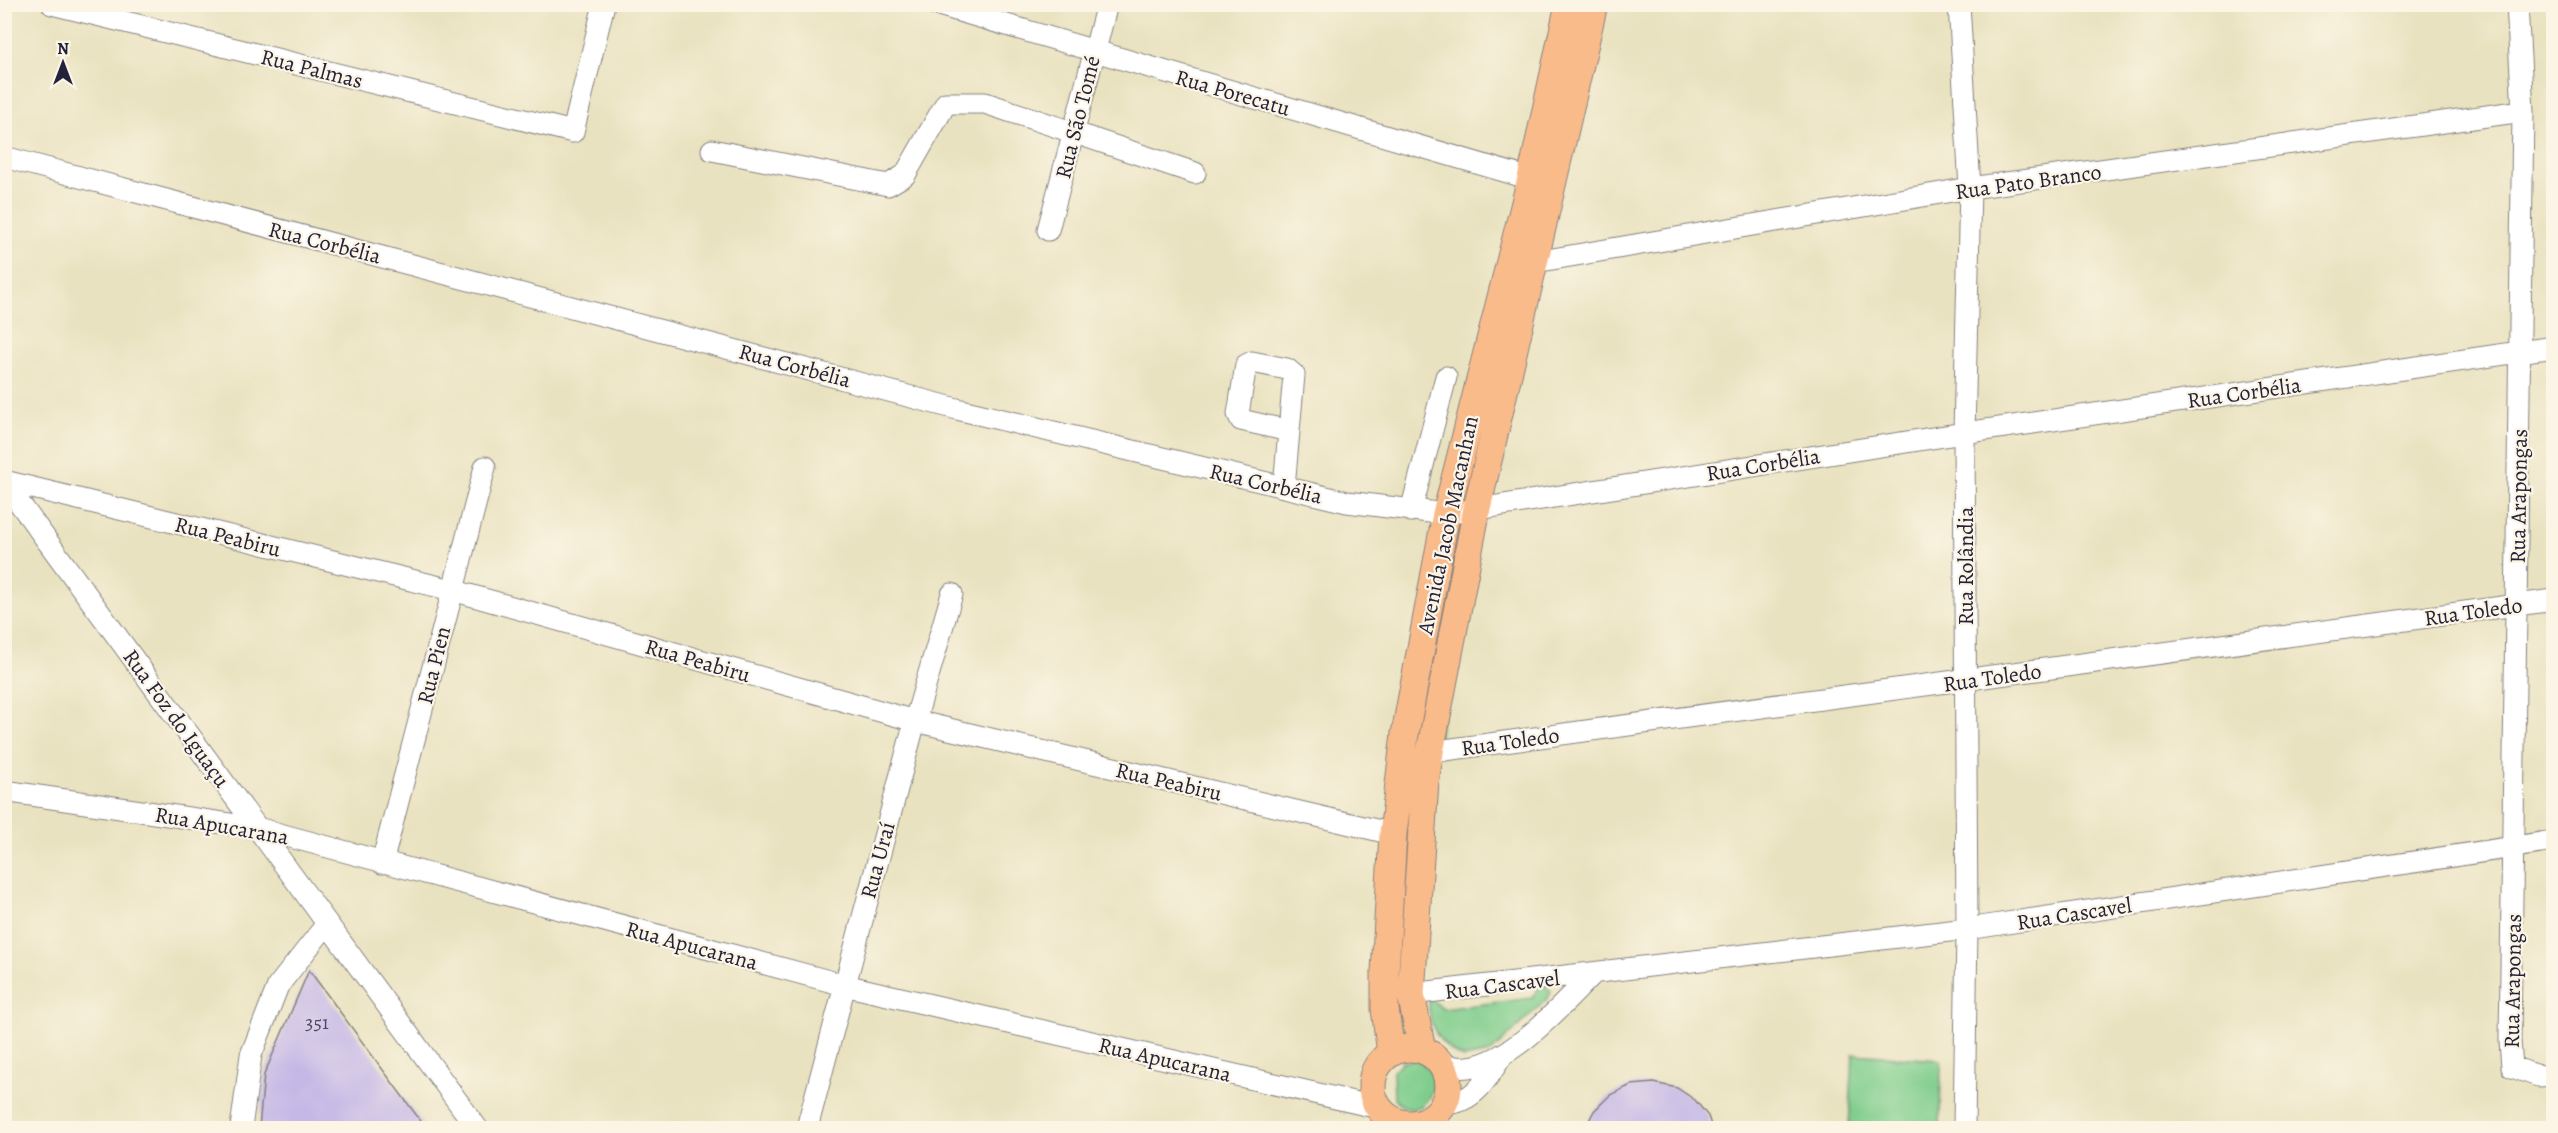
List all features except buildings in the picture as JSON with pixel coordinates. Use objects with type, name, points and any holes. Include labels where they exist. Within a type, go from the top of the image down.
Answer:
[{"type":"main road","name":"Avenida Jacob Macanhan","points":[[1391,1053],[1384,1009],[1393,834],[1405,734],[1446,514],[1531,179],[1569,4]]},
{"type":"main road","name":"Avenida Jacob Macanhan","points":[[1429,1055],[1411,994],[1430,752],[1477,508],[1594,4]]},
{"type":"main road","points":[[1405,1048],[1429,1055],[1447,1078],[1447,1091],[1430,1117],[1404,1123],[1386,1118],[1373,1096],[1372,1082],[1380,1062],[1391,1053],[1405,1048]]},
{"type":"street","name":"Rua Palmas","points":[[52,4],[102,10],[573,132],[604,4]]},
{"type":"street","name":"Rua Porecatu","points":[[935,4],[1531,179]]},
{"type":"street","name":"Rua São Tomé","points":[[1048,230],[1107,4]]},
{"type":"street","name":"Rua Rolândia","points":[[1959,4],[1970,188],[1964,432],[1967,929],[1964,1128]]},
{"type":"street","name":"Rua Arapongas","points":[[2517,4],[2523,111],[2510,1041],[2512,1067],[2546,1075]]},
{"type":"street","points":[[712,150],[888,185],[905,175],[946,103],[985,103],[1195,173]]},
{"type":"street","name":"Rua Pato Branco","points":[[1535,262],[1970,188],[2523,111]]},
{"type":"street","name":"Rua Corbélia","points":[[4,157],[957,409],[1347,502],[1446,514],[1964,432],[2553,347]]},
{"type":"street","points":[[1410,511],[1446,377]]},
{"type":"street","points":[[1284,487],[1289,431]]},
{"type":"street","name":"Rua Pien","points":[[382,863],[484,467]]},
{"type":"street","name":"Rua Peabiru","points":[[4,481],[452,590],[915,721],[1393,834]]},
{"type":"street","name":"Rua Foz do Iguaçu","points":[[4,481],[326,925],[477,1128]]},
{"type":"street","name":"Rua Uraí","points":[[807,1128],[915,721],[952,594]]},
{"type":"street","name":"Rua Toledo","points":[[1430,752],[2553,600]]},
{"type":"street","name":"Rua Apucarana","points":[[4,791],[257,828],[844,985],[1386,1118]]},
{"type":"street","name":"Rua Cascavel","points":[[1411,994],[1967,929],[2553,841]]},
{"type":"street","points":[[241,1128],[251,1055],[278,987],[326,925]]},
{"type":"street","name":"Rua Cascavel","points":[[1429,1055],[1455,1067],[1470,1066],[1503,1054],[1527,1039],[1594,973]]},
{"type":"street","name":"Rua Cascavel","points":[[1430,1117],[1464,1101],[1488,1077],[1503,1054]]},
{"type":"green space","points":[[1461,523],[1410,1032],[1394,1037],[1407,790],[1439,620]]},
{"type":"green space","points":[[1542,983],[1551,991],[1549,997],[1490,1053],[1464,1058],[1442,1042],[1433,1027],[1429,1000],[1443,1009],[1532,998]]},
{"type":"green space","points":[[1853,1054],[1941,1060],[1940,1128],[1849,1128]]},
{"type":"green space","points":[[1415,1060],[1426,1067],[1432,1077],[1432,1087],[1429,1097],[1422,1105],[1414,1109],[1404,1107],[1394,1098],[1393,1071],[1402,1062]]}]
